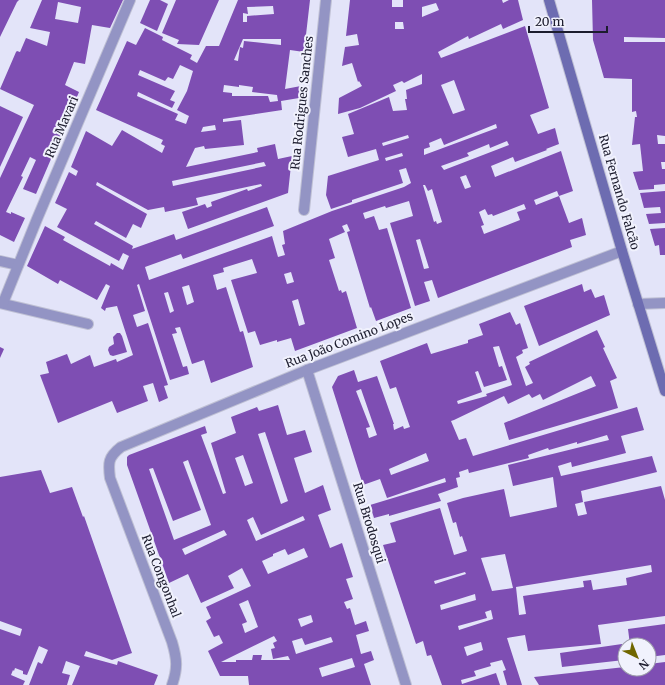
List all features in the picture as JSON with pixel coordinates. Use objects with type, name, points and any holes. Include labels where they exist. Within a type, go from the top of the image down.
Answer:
[{"type":"main road","name":"Rua Fernando Falcão","points":[[549,0],[622,251],[665,391]]},
{"type":"street","name":"Rua Mavari","points":[[88,324],[1,303],[130,0]]},
{"type":"street","name":"Rua Rodrigues Sanches","points":[[304,210],[326,0]]},
{"type":"street","name":"Rua João Comino Lopes","points":[[110,478],[108,464],[111,457],[121,447],[307,370],[622,251]]},
{"type":"street","points":[[0,261],[18,265]]},
{"type":"street","points":[[638,304],[665,303]]},
{"type":"street","name":"Rua Brodosqui","points":[[307,370],[406,685]]},
{"type":"street","name":"Rua Congonhal","points":[[110,478],[174,647],[176,673],[172,685]]},
{"type":"building","points":[[0,0],[19,0],[0,37]]},
{"type":"building","points":[[42,0],[123,0],[110,28],[92,25],[85,64],[74,62],[65,85],[79,92],[64,128],[66,129],[58,146],[57,145],[36,194],[23,189],[36,160],[30,157],[21,176],[23,177],[6,212],[11,214],[11,212],[25,218],[14,242],[0,235],[0,178],[34,105],[0,89],[16,52],[20,52],[26,38],[47,46],[50,32],[30,28]],"holes":[[[58,2],[81,7],[78,23],[55,19]]]},
{"type":"building","points":[[150,0],[160,0],[168,4],[157,31],[140,23]]},
{"type":"building","points":[[176,0],[219,0],[199,45],[177,44],[179,40],[162,33]]},
{"type":"building","points":[[238,0],[310,0],[304,52],[290,50],[285,89],[301,86],[299,98],[281,101],[282,110],[223,119],[223,122],[241,120],[244,145],[205,149],[204,146],[195,148],[186,167],[258,152],[257,148],[275,144],[278,159],[292,156],[288,193],[188,229],[182,212],[205,204],[207,208],[212,206],[211,202],[247,189],[248,191],[262,186],[261,184],[196,198],[198,205],[165,212],[164,207],[148,210],[97,182],[96,185],[147,214],[141,228],[133,224],[126,238],[96,221],[94,224],[133,246],[132,249],[174,234],[176,240],[267,207],[274,226],[183,259],[181,254],[145,267],[149,280],[272,236],[278,257],[285,255],[282,245],[285,244],[283,231],[332,211],[404,187],[411,183],[406,168],[399,170],[403,183],[352,200],[352,202],[331,209],[326,195],[328,176],[379,160],[376,149],[348,157],[342,137],[354,134],[348,114],[389,97],[393,111],[407,110],[405,99],[407,99],[406,90],[422,84],[422,74],[404,83],[402,81],[393,85],[396,91],[360,108],[338,114],[339,98],[362,86],[359,81],[358,82],[352,63],[342,66],[345,47],[359,45],[357,34],[346,36],[350,0],[392,0],[392,7],[403,7],[403,0],[502,0],[503,3],[509,0],[518,0],[523,20],[503,29],[501,24],[469,39],[468,36],[438,52],[441,58],[525,26],[549,108],[530,115],[538,134],[555,128],[559,144],[515,162],[513,157],[491,166],[495,177],[561,151],[573,191],[559,196],[569,223],[582,218],[586,235],[570,240],[572,247],[438,298],[432,280],[424,282],[430,301],[415,306],[390,223],[413,216],[409,201],[386,208],[385,206],[363,213],[365,219],[374,216],[379,230],[387,228],[411,308],[376,321],[371,307],[370,308],[347,232],[350,231],[347,224],[342,226],[345,232],[329,239],[335,258],[329,260],[339,291],[341,290],[342,293],[346,291],[357,328],[295,351],[291,338],[260,345],[255,331],[248,333],[231,280],[257,273],[252,259],[223,268],[224,272],[213,275],[217,290],[226,287],[240,332],[243,331],[253,367],[211,383],[204,360],[192,364],[180,327],[175,328],[177,333],[172,334],[183,367],[187,366],[189,374],[170,380],[139,284],[137,285],[145,311],[133,315],[137,327],[148,323],[168,385],[164,386],[168,398],[159,402],[153,383],[143,386],[148,401],[117,413],[112,401],[58,423],[40,375],[49,373],[46,362],[67,354],[71,364],[90,355],[94,367],[116,359],[117,362],[133,355],[117,306],[106,308],[105,311],[101,308],[110,286],[106,284],[97,300],[60,280],[58,284],[27,266],[45,226],[65,237],[63,240],[110,266],[111,263],[123,270],[129,256],[123,253],[119,261],[57,227],[67,209],[55,203],[69,172],[76,176],[78,171],[71,167],[86,131],[112,146],[122,130],[162,153],[165,146],[161,144],[163,140],[96,110],[127,41],[136,45],[145,28],[163,37],[162,40],[192,55],[190,59],[197,63],[206,46],[219,46]],"holes":[[[436,3],[439,10],[422,17],[422,7]],[[273,6],[274,14],[247,16],[247,22],[243,22],[243,13],[248,14],[247,7]],[[395,22],[403,22],[404,29],[395,29]],[[243,39],[281,39],[281,45],[244,41],[243,48],[240,47],[238,61],[234,60]],[[180,65],[193,71],[187,91],[177,110],[189,116],[186,124],[175,120],[178,114],[137,96],[138,92],[172,108],[175,102],[170,100],[175,91],[138,75],[140,70],[165,81],[168,77],[173,79]],[[454,80],[465,110],[453,114],[441,85]],[[224,85],[253,87],[252,92],[277,95],[278,101],[270,102],[268,96],[232,96],[232,93],[223,92]],[[496,124],[497,128],[424,155],[424,149],[430,147],[429,143],[441,138],[444,145]],[[215,125],[216,130],[201,132],[203,127]],[[408,135],[409,138],[383,146],[382,143]],[[507,141],[509,145],[444,170],[441,166],[469,156],[467,153],[489,144],[490,148]],[[402,153],[403,156],[386,161],[385,158]],[[264,162],[266,166],[173,186],[172,181]],[[466,175],[471,187],[465,189],[460,177]],[[423,185],[425,185],[428,191],[432,189],[442,222],[437,224],[436,221],[434,222]],[[557,191],[559,196],[536,205],[534,200]],[[524,204],[526,209],[517,212],[520,220],[484,234],[481,226],[484,225],[479,212],[485,209],[488,215],[492,214],[493,216]],[[420,239],[429,268],[424,269],[416,240]],[[291,272],[294,282],[287,284],[284,274]],[[189,285],[194,302],[187,305],[182,287]],[[168,292],[174,311],[170,313],[164,293]],[[298,299],[305,324],[299,326],[292,301]]]},
{"type":"building","points":[[592,0],[665,0],[665,38],[624,37],[624,42],[665,42],[665,136],[657,135],[658,144],[665,144],[665,162],[661,162],[662,169],[665,169],[665,184],[654,185],[654,189],[639,190],[633,172],[643,171],[640,144],[632,145],[635,117],[637,117],[636,111],[632,112],[632,79],[604,78],[593,40]]},
{"type":"building","points":[[0,106],[23,117],[0,167]]},
{"type":"building","points":[[665,191],[665,223],[649,224],[646,214],[661,213],[660,207],[644,208],[640,193]]},
{"type":"building","points":[[665,228],[665,255],[660,255],[659,245],[655,246],[650,229]]},
{"type":"building","points":[[582,284],[584,292],[591,289],[595,298],[604,295],[610,315],[539,346],[524,306]]},
{"type":"building","points":[[510,312],[516,325],[520,323],[528,348],[522,350],[523,353],[516,357],[526,386],[533,383],[525,367],[530,364],[529,362],[597,330],[605,347],[603,348],[617,378],[610,381],[618,408],[509,440],[504,423],[596,386],[591,376],[543,400],[540,394],[532,398],[529,394],[508,404],[504,396],[451,421],[459,440],[466,438],[473,456],[637,407],[644,430],[621,436],[626,453],[572,467],[571,462],[558,466],[561,476],[652,456],[657,472],[581,491],[583,502],[575,504],[578,516],[587,514],[584,502],[661,486],[665,500],[665,616],[598,625],[601,644],[528,651],[525,635],[507,638],[522,685],[507,685],[503,671],[506,670],[502,660],[490,663],[491,666],[474,671],[476,676],[461,680],[462,684],[496,673],[500,685],[442,685],[431,655],[427,656],[423,641],[416,644],[383,545],[396,542],[390,523],[440,508],[454,555],[467,551],[462,536],[460,537],[456,522],[453,523],[447,503],[504,489],[510,517],[557,507],[553,477],[513,486],[508,465],[609,440],[607,435],[577,444],[577,442],[549,450],[548,448],[528,455],[529,458],[469,473],[468,469],[459,472],[460,477],[456,478],[458,487],[438,494],[441,501],[389,516],[389,514],[374,518],[370,505],[446,482],[445,478],[387,498],[380,479],[363,485],[332,387],[338,376],[354,370],[358,382],[377,376],[394,424],[394,430],[403,426],[404,429],[410,427],[396,387],[390,389],[380,361],[427,343],[431,354],[468,343],[468,340],[483,335],[479,324]],"holes":[[[499,346],[512,385],[486,394],[487,396],[458,404],[457,401],[482,392],[475,372],[478,371],[484,387],[507,380],[502,366],[499,367],[493,347]],[[361,389],[377,435],[369,438],[366,428],[370,427],[356,391]],[[426,453],[429,461],[391,475],[389,469]],[[505,554],[513,588],[492,591],[481,558]],[[651,565],[652,572],[626,578],[627,585],[593,590],[591,580],[583,581],[584,587],[523,596],[526,614],[519,615],[516,587]],[[465,572],[466,574],[435,584],[434,581]],[[475,594],[476,600],[441,610],[440,605]],[[491,610],[493,619],[459,630],[458,626],[487,618],[485,612]],[[481,642],[483,650],[467,656],[464,647]]]},
{"type":"building","points":[[117,333],[120,333],[122,336],[127,352],[113,356],[110,355],[108,350],[109,347],[114,344],[113,337]]},
{"type":"building","points":[[0,347],[4,349],[0,358]]},
{"type":"building","points":[[278,405],[287,435],[305,430],[312,452],[294,458],[305,493],[323,485],[331,510],[318,515],[330,548],[342,543],[353,577],[346,579],[353,599],[344,602],[347,609],[350,608],[355,625],[366,621],[369,631],[356,635],[361,654],[371,651],[374,660],[364,664],[371,685],[249,685],[248,676],[220,676],[208,651],[223,643],[219,635],[214,637],[206,621],[211,618],[206,607],[251,586],[242,568],[228,576],[234,588],[201,603],[188,574],[169,583],[127,465],[127,457],[205,426],[207,433],[201,435],[223,494],[226,493],[211,443],[236,433],[231,417],[257,407],[259,411]],"holes":[[[265,432],[288,501],[281,504],[258,434]],[[243,455],[253,483],[245,486],[235,458]],[[188,460],[211,525],[174,540],[149,469],[153,468],[173,521],[201,510],[183,462]],[[303,516],[305,520],[256,541],[247,520],[253,517],[261,535]],[[224,530],[227,535],[185,555],[182,549]],[[304,548],[308,557],[268,574],[262,561],[273,556],[273,554],[285,549],[288,555]],[[248,600],[258,627],[245,633],[242,624],[247,622],[239,604]],[[311,615],[313,622],[301,627],[298,619]],[[274,636],[277,641],[273,643],[275,648],[271,649],[273,659],[288,656],[290,660],[261,660],[262,655],[253,655],[252,660],[236,660],[236,662],[221,662]],[[331,637],[333,642],[296,654],[292,641],[302,638],[305,645]],[[352,658],[355,667],[322,677],[319,668]]]},
{"type":"building","points":[[41,470],[50,493],[72,487],[83,517],[84,516],[132,653],[112,660],[86,651],[84,656],[117,665],[118,661],[158,675],[154,685],[72,685],[80,666],[66,661],[62,673],[70,675],[67,685],[29,685],[38,662],[42,664],[48,650],[39,646],[27,675],[23,674],[23,671],[15,668],[14,671],[13,670],[11,675],[25,681],[23,685],[0,685],[0,629],[20,636],[22,629],[0,621],[0,477]]},
{"type":"building","points":[[665,624],[665,655],[657,656],[657,637],[629,637],[628,629]]},
{"type":"building","points":[[617,645],[617,661],[562,667],[560,653]]},
{"type":"building","points":[[665,662],[665,685],[539,685],[534,677],[617,668],[617,677],[657,677],[657,663]]}]
